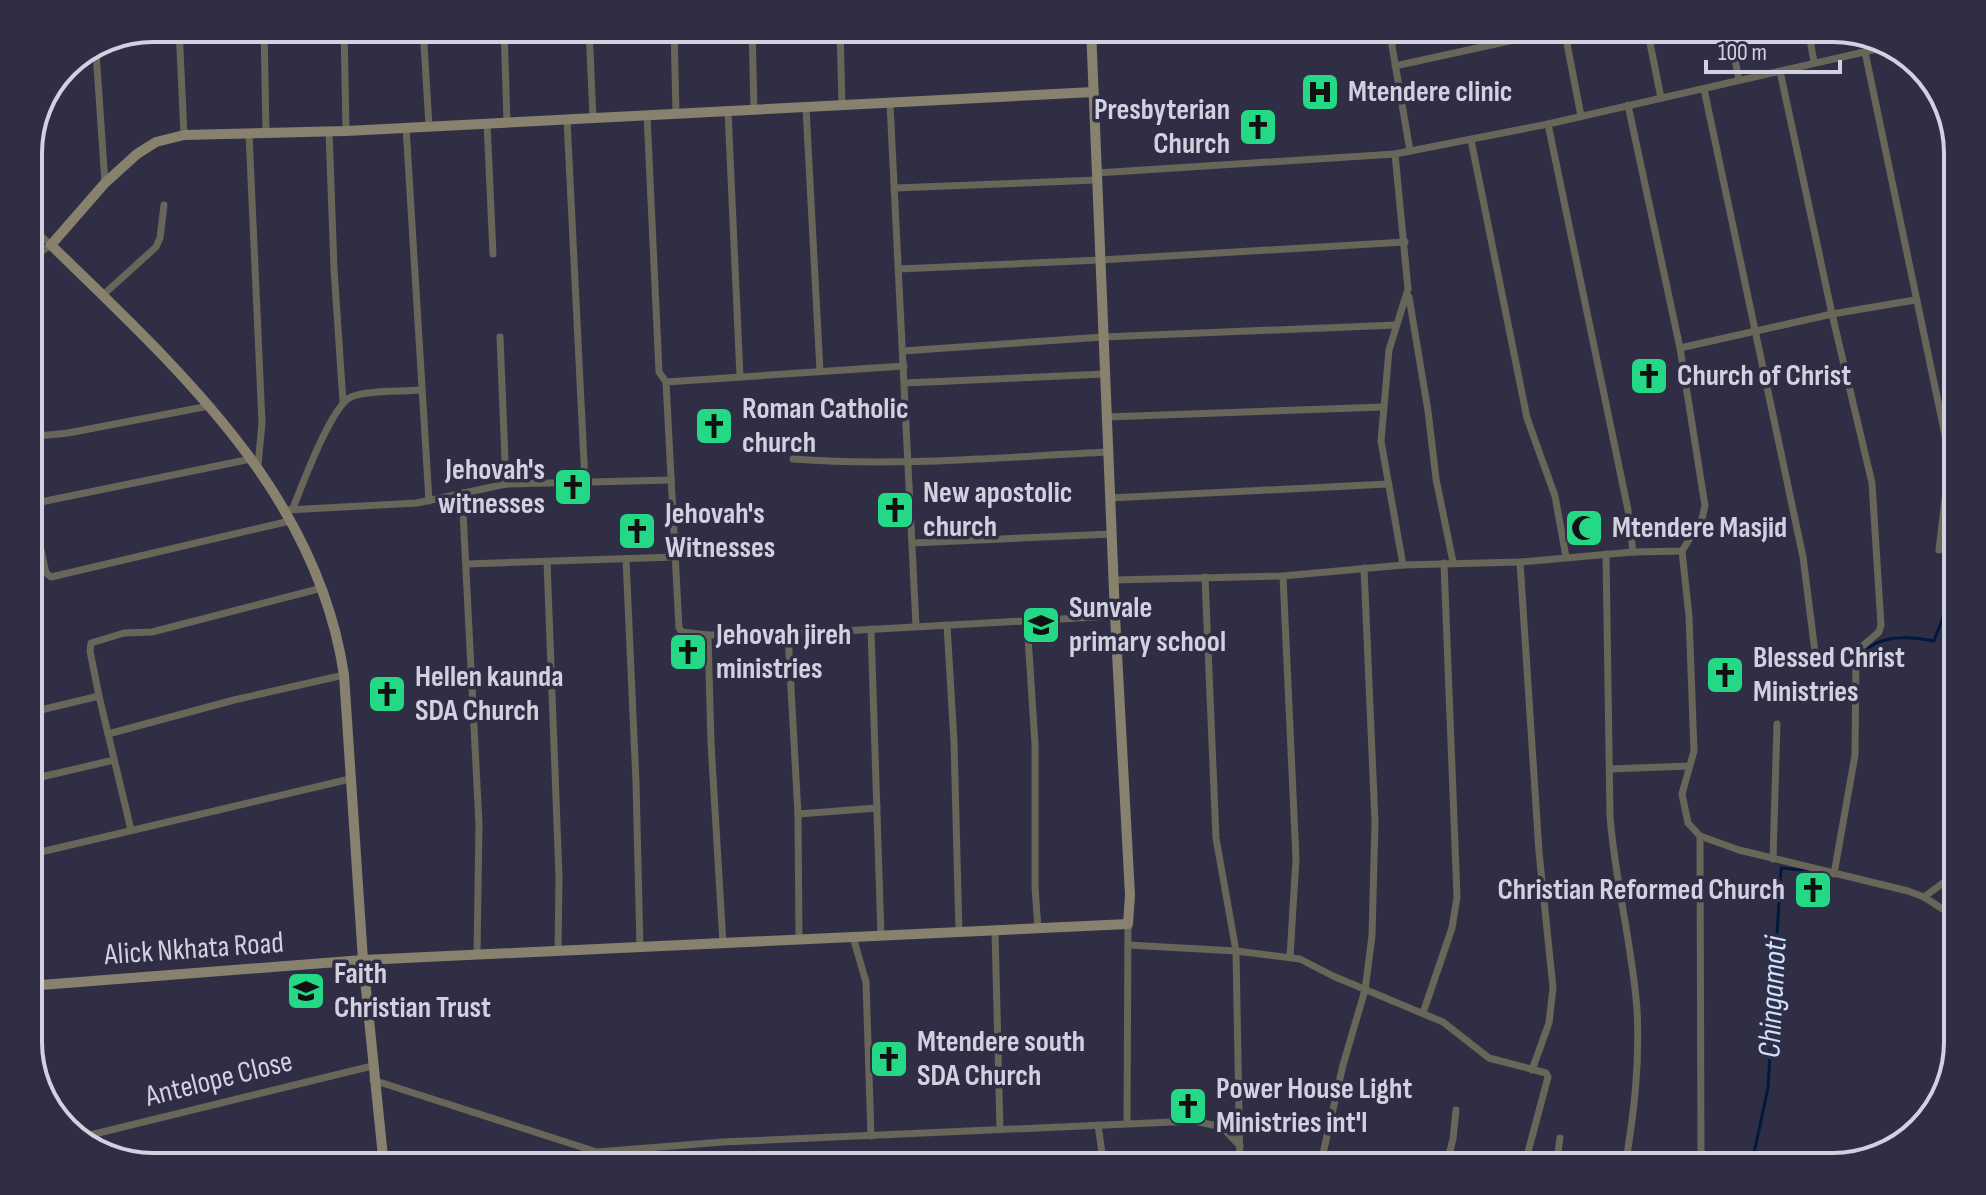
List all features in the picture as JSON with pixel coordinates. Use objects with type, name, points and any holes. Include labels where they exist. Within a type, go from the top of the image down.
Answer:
[{"type":"main road","points":[[1091,42],[1130,895],[1128,924]]},
{"type":"main road","points":[[382,1153],[363,960],[344,675],[322,588],[291,513],[255,462],[209,406],[51,245],[105,183],[146,147],[184,135],[346,131],[1093,92]]},
{"type":"main road","name":"Alick Nkhata Road","points":[[42,985],[363,960],[1128,924]]},
{"type":"street","points":[[180,42],[184,135]]},
{"type":"street","points":[[264,42],[266,133]]},
{"type":"street","points":[[344,42],[346,131]]},
{"type":"street","points":[[424,42],[429,126]]},
{"type":"street","points":[[504,42],[507,122]]},
{"type":"street","points":[[590,42],[593,118]]},
{"type":"street","points":[[674,42],[676,114]]},
{"type":"street","points":[[752,42],[754,110]]},
{"type":"street","points":[[840,42],[842,106]]},
{"type":"street","points":[[1391,42],[1410,151]]},
{"type":"street","points":[[1395,66],[1505,42]]},
{"type":"street","points":[[1567,42],[1581,116]]},
{"type":"street","points":[[1650,42],[1661,98]]},
{"type":"street","points":[[1732,42],[1739,80]]},
{"type":"street","points":[[1810,42],[1814,62]]},
{"type":"street","points":[[895,188],[1097,177],[1395,154],[1548,124],[1874,50]]},
{"type":"street","points":[[1865,52],[1944,435]]},
{"type":"street","points":[[96,58],[105,183]]},
{"type":"street","points":[[1780,71],[1872,483],[1881,625],[1879,632],[1856,655],[1855,755],[1834,874]]},
{"type":"street","points":[[1704,89],[1755,333],[1772,399],[1803,557],[1815,652]]},
{"type":"street","points":[[890,104],[916,626]]},
{"type":"street","points":[[1628,105],[1680,348],[1705,506],[1702,519],[1682,551],[1694,751],[1682,794],[1688,823],[1700,836],[1739,850],[1924,897],[1944,910]]},
{"type":"street","points":[[806,108],[820,371]]},
{"type":"street","points":[[728,111],[740,377]]},
{"type":"street","points":[[647,115],[659,372],[666,382],[679,628],[689,634],[788,634],[1115,616]]},
{"type":"street","points":[[567,120],[585,482]]},
{"type":"street","points":[[487,123],[493,254]]},
{"type":"street","points":[[1548,124],[1628,510],[1633,552]]},
{"type":"street","points":[[406,127],[429,501]]},
{"type":"street","points":[[291,513],[311,463],[343,402],[329,131]]},
{"type":"street","points":[[42,502],[255,462],[262,423],[249,134]]},
{"type":"street","points":[[1471,140],[1527,418],[1555,496],[1566,557]]},
{"type":"street","points":[[1395,154],[1408,294],[1449,563],[1457,897],[1452,928],[1423,1013]]},
{"type":"street","points":[[103,295],[156,247],[164,205]]},
{"type":"street","points":[[42,237],[51,245],[42,251]]},
{"type":"street","points":[[899,269],[1405,242]]},
{"type":"street","points":[[1403,565],[1381,441],[1389,350],[1408,294]]},
{"type":"street","points":[[1680,348],[1832,314],[1915,300]]},
{"type":"street","points":[[903,351],[1103,337],[1396,325]]},
{"type":"street","points":[[500,337],[506,484]]},
{"type":"street","points":[[666,382],[904,366]]},
{"type":"street","points":[[905,383],[1105,374]]},
{"type":"street","points":[[343,402],[357,395],[420,390]]},
{"type":"street","points":[[42,436],[209,406]]},
{"type":"street","points":[[1107,417],[1383,407]]},
{"type":"street","points":[[793,459],[909,463],[1108,452]]},
{"type":"street","points":[[42,555],[46,573],[51,577],[291,513],[429,501],[506,484],[671,480]]},
{"type":"street","points":[[1110,498],[1388,484]]},
{"type":"street","points":[[462,493],[479,824],[477,955]]},
{"type":"street","points":[[1939,550],[1944,508]]},
{"type":"street","points":[[913,543],[1112,534]]},
{"type":"street","points":[[1114,580],[1283,576],[1403,565],[1520,562],[1682,551]]},
{"type":"street","points":[[1606,554],[1613,853],[1632,966],[1639,1052],[1637,1097],[1627,1153]]},
{"type":"street","points":[[467,564],[675,557]]},
{"type":"street","points":[[626,559],[640,948]]},
{"type":"street","points":[[547,562],[559,877],[558,952]]},
{"type":"street","points":[[1520,562],[1539,852],[1553,988],[1549,1023],[1532,1070]]},
{"type":"street","points":[[1323,1153],[1343,1065],[1365,990],[1372,936],[1375,822],[1364,568]]},
{"type":"street","points":[[1283,576],[1296,859],[1290,957]]},
{"type":"street","points":[[1205,577],[1216,838],[1236,951],[1240,1153]]},
{"type":"street","points":[[131,830],[90,646],[95,640],[132,632],[152,632],[322,588]]},
{"type":"street","points":[[1027,621],[1035,744],[1038,929]]},
{"type":"street","points":[[947,625],[954,742],[959,932]]},
{"type":"street","points":[[871,629],[881,936]]},
{"type":"street","points":[[788,634],[798,814],[799,940]]},
{"type":"street","points":[[708,635],[723,944]]},
{"type":"street","points":[[108,734],[234,700],[344,675]]},
{"type":"street","points":[[42,710],[99,696]]},
{"type":"street","points":[[1773,859],[1777,724]]},
{"type":"street","points":[[42,777],[114,760]]},
{"type":"street","points":[[1610,769],[1688,766]]},
{"type":"street","points":[[42,852],[350,779]]},
{"type":"street","points":[[798,814],[877,808]]},
{"type":"street","points":[[1700,836],[1701,1153]]},
{"type":"street","points":[[1924,897],[1944,882]]},
{"type":"street","points":[[1127,1123],[1128,924]]},
{"type":"street","points":[[995,931],[1000,1129]]},
{"type":"street","points":[[853,937],[866,982],[871,1136]]},
{"type":"street","points":[[1128,945],[1290,957],[1423,1013],[1456,1030],[1489,1058],[1546,1073],[1548,1077],[1528,1153]]},
{"type":"street","name":"Antelope Close","points":[[92,1134],[372,1066]]},
{"type":"street","points":[[373,1080],[597,1152],[723,1142],[1194,1121],[1214,1124],[1228,1131],[1240,1146]]},
{"type":"street","points":[[1450,1153],[1456,1110]]},
{"type":"street","points":[[1098,1125],[1102,1153]]},
{"type":"street","points":[[1558,1153],[1560,1138]]},
{"type":"waterway","name":"Chingamoti","points":[[1859,661],[1872,645],[1881,641],[1902,638],[1934,641],[1944,615]]},
{"type":"waterway","name":"Chingamoti","points":[[1754,1153],[1768,1088],[1781,868],[1812,871]]},
{"type":"place","name":"Mtendere clinic","points":[[1320,92]]},
{"type":"place","name":"Presbyterian Church","points":[[1258,127]]},
{"type":"place","name":"Church of Christ","points":[[1649,376]]},
{"type":"place","name":"Roman Catholic church","points":[[714,426]]},
{"type":"place","name":"Jehovah's witnesses","points":[[573,487]]},
{"type":"place","name":"New apostolic church","points":[[895,510]]},
{"type":"place","name":"Mtendere Masjid","points":[[1584,528]]},
{"type":"place","name":"Jehovah's Witnesses","points":[[637,531]]},
{"type":"place","name":"Sunvale primary school","points":[[1041,625]]},
{"type":"place","name":"Jehovah jireh ministries","points":[[688,652]]},
{"type":"place","name":"Blessed Christ Ministries","points":[[1725,675]]},
{"type":"place","name":"Hellen kaunda SDA Church","points":[[387,694]]},
{"type":"place","name":"Christian Reformed Church","points":[[1813,890]]},
{"type":"place","name":"Faith Christian Trust","points":[[306,991]]},
{"type":"place","name":"Mtendere south SDA Church","points":[[889,1059]]},
{"type":"place","name":"Power House Light Ministries int'l","points":[[1188,1106]]}]
